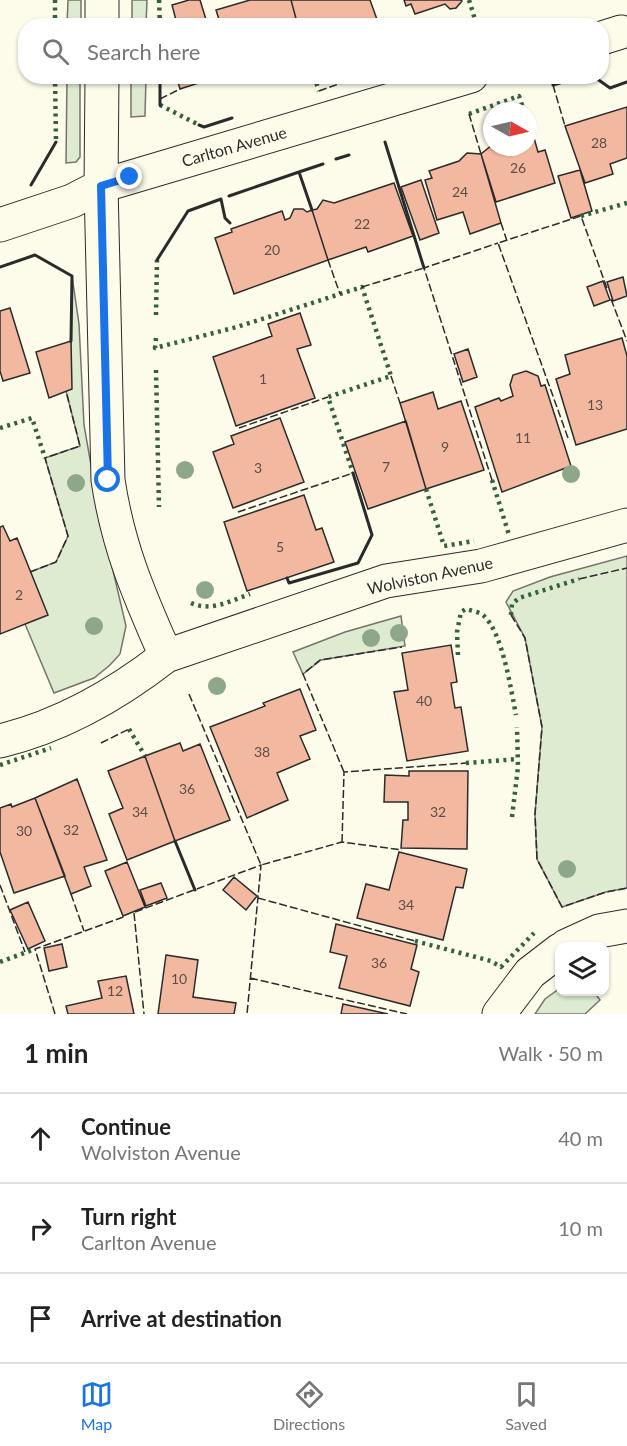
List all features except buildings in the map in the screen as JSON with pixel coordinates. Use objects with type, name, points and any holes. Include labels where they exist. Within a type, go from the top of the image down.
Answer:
[{"type":"street","points":[[102,0],[102,18]]},
{"type":"street","points":[[102,84],[101,186],[108,480],[115,523],[128,569],[166,656]]},
{"type":"street","name":"Carlton Avenue","points":[[0,225],[72,201],[101,186],[444,84]]},
{"type":"street","name":"Wolviston Avenue","points":[[0,741],[27,734],[92,707],[138,678],[166,656],[386,581],[481,566],[627,525]]},
{"type":"street","points":[[575,942],[599,931],[627,926]]},
{"type":"street","points":[[499,1014],[530,973],[555,954]]},
{"type":"green space","points":[[68,0],[81,0],[81,18],[67,18]]},
{"type":"green space","points":[[132,0],[147,0],[146,18],[132,18]]},
{"type":"green space","points":[[67,84],[80,84],[80,157],[76,162],[66,163]]},
{"type":"green space","points":[[131,84],[146,84],[145,116],[131,117]]},
{"type":"green space","points":[[72,276],[79,324],[84,425],[99,511],[126,626],[120,654],[110,665],[94,678],[54,693],[25,624],[30,572],[56,562],[68,536],[45,458],[80,446],[66,391],[71,341]]},
{"type":"green space","points":[[627,556],[627,888],[606,892],[562,907],[537,859],[535,814],[542,727],[525,638],[506,602],[513,591],[550,577]]},
{"type":"green space","points":[[401,616],[405,646],[321,660],[303,674],[293,652],[345,632]]},
{"type":"green space","points":[[555,992],[555,996],[597,996],[600,1000],[585,1014],[535,1014],[545,999]]},
{"type":"hedge","points":[[55,0],[55,18]]},
{"type":"hedge","points":[[159,0],[160,18]]},
{"type":"hedge","points":[[469,0],[475,18]]},
{"type":"hedge","points":[[55,84],[56,142]]},
{"type":"hedge","points":[[317,84],[319,91]]},
{"type":"hedge","points":[[502,102],[519,96],[521,102]]},
{"type":"hedge","points":[[160,105],[199,125]]},
{"type":"hedge","points":[[469,114],[483,109]]},
{"type":"hedge","points":[[581,216],[627,203]]},
{"type":"hedge","points":[[156,315],[157,260]]},
{"type":"hedge","points":[[156,338],[155,348],[237,327],[362,287],[391,376],[328,397],[353,473]]},
{"type":"hedge","points":[[156,370],[159,507]]},
{"type":"hedge","points":[[0,428],[32,418],[45,458]]},
{"type":"hedge","points":[[492,480],[509,535]]},
{"type":"hedge","points":[[426,489],[444,546],[474,541]]},
{"type":"hedge","points":[[511,615],[512,604],[519,598],[579,579]]},
{"type":"hedge","points":[[191,603],[213,606],[250,594]]},
{"type":"hedge","points":[[458,655],[457,632],[461,612],[466,609],[484,616],[491,624],[501,649],[516,715]]},
{"type":"hedge","points":[[512,817],[518,767],[517,727]]},
{"type":"hedge","points":[[129,729],[145,756]]},
{"type":"hedge","points":[[0,765],[51,748]]},
{"type":"hedge","points":[[466,763],[518,759]]},
{"type":"hedge","points":[[415,941],[491,961],[501,967],[534,933]]},
{"type":"hedge","points":[[0,962],[35,949]]},
{"type":"fence","points":[[319,91],[339,84]]},
{"type":"fence","points":[[553,85],[565,126]]},
{"type":"fence","points":[[160,99],[180,89]]},
{"type":"fence","points":[[469,114],[481,154]]},
{"type":"fence","points":[[568,438],[498,243],[581,216],[608,291]]},
{"type":"fence","points":[[501,223],[507,241]]},
{"type":"fence","points":[[492,480],[424,268],[498,243]]},
{"type":"fence","points":[[328,260],[340,294]]},
{"type":"fence","points":[[362,287],[424,268]]},
{"type":"fence","points":[[611,299],[627,341]]},
{"type":"fence","points":[[391,376],[400,403]]},
{"type":"fence","points":[[30,572],[56,562],[68,536],[45,458],[80,446],[66,391]]},
{"type":"fence","points":[[239,428],[328,397]]},
{"type":"fence","points":[[238,512],[353,473]]},
{"type":"fence","points":[[579,579],[627,568]]},
{"type":"fence","points":[[511,615],[525,638],[542,727],[535,814],[537,859],[562,907],[606,892],[627,888]]},
{"type":"fence","points":[[344,772],[303,674],[320,660],[402,647]]},
{"type":"fence","points":[[189,694],[261,865],[342,842],[402,850]]},
{"type":"fence","points":[[101,743],[129,729]]},
{"type":"fence","points":[[342,842],[344,772],[466,763]]},
{"type":"fence","points":[[135,912],[261,865],[247,1014]]},
{"type":"fence","points":[[0,885],[25,952]]},
{"type":"fence","points":[[71,894],[84,931]]},
{"type":"fence","points":[[258,898],[415,941]]},
{"type":"fence","points":[[134,913],[144,1014]]},
{"type":"fence","points":[[55,1014],[35,949],[126,916]]},
{"type":"fence","points":[[250,978],[407,1014]]},
{"type":"wall","points":[[604,84],[610,88],[627,82]]},
{"type":"wall","points":[[160,84],[160,105]]},
{"type":"wall","points":[[199,125],[204,127],[232,118]]},
{"type":"wall","points":[[31,185],[56,142]]},
{"type":"wall","points":[[385,142],[424,268]]},
{"type":"wall","points":[[336,159],[349,155]]},
{"type":"wall","points":[[299,172],[323,164]]},
{"type":"wall","points":[[229,196],[299,172],[312,210]]},
{"type":"wall","points":[[157,260],[188,211],[221,199],[225,218],[230,223]]},
{"type":"wall","points":[[0,267],[35,255],[72,276],[71,341]]},
{"type":"wall","points":[[287,578],[289,583],[358,563],[372,535],[353,473]]},
{"type":"wall","points":[[175,841],[195,890]]},
{"type":"route","points":[[108,480],[101,186],[130,177]]}]
